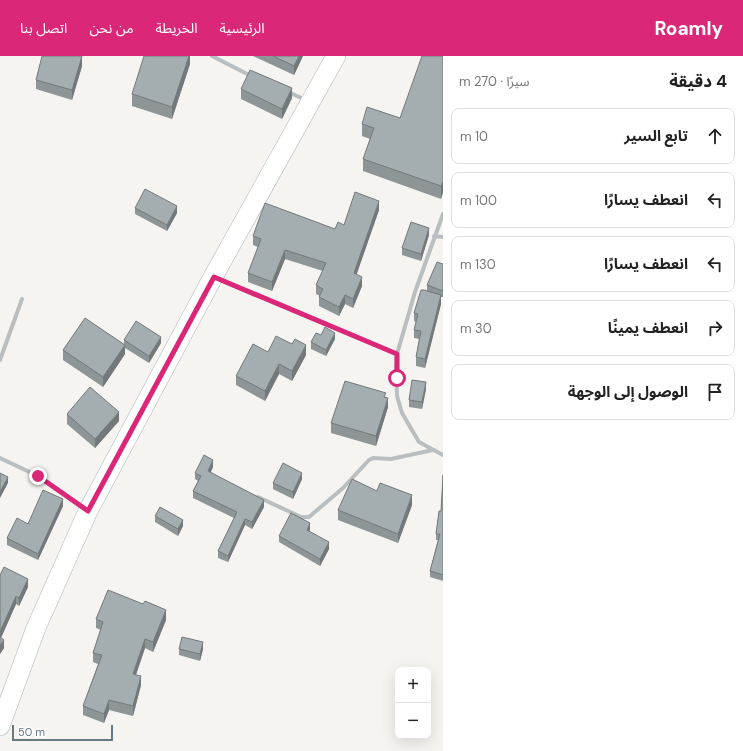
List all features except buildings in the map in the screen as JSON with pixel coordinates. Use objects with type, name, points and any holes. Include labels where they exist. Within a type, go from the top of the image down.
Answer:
[{"type":"street","points":[[212,56],[261,80]]},
{"type":"street","points":[[1,718],[36,628],[88,511],[214,277],[336,56]]},
{"type":"street","points":[[282,90],[310,102]]},
{"type":"street","points":[[443,214],[415,292],[397,354],[397,388],[399,406],[419,442],[443,455]]},
{"type":"street","points":[[434,236],[443,237]]},
{"type":"street","points":[[214,277],[397,354]]},
{"type":"street","points":[[415,292],[422,294]]},
{"type":"street","points":[[0,360],[22,299]]},
{"type":"street","points":[[255,496],[301,516],[309,517],[343,488],[369,460],[373,458],[391,459],[433,450]]},
{"type":"street","points":[[0,458],[38,476],[88,511]]},
{"type":"route","points":[[38,476],[88,511],[157,380],[214,277],[397,354],[397,378]]}]
